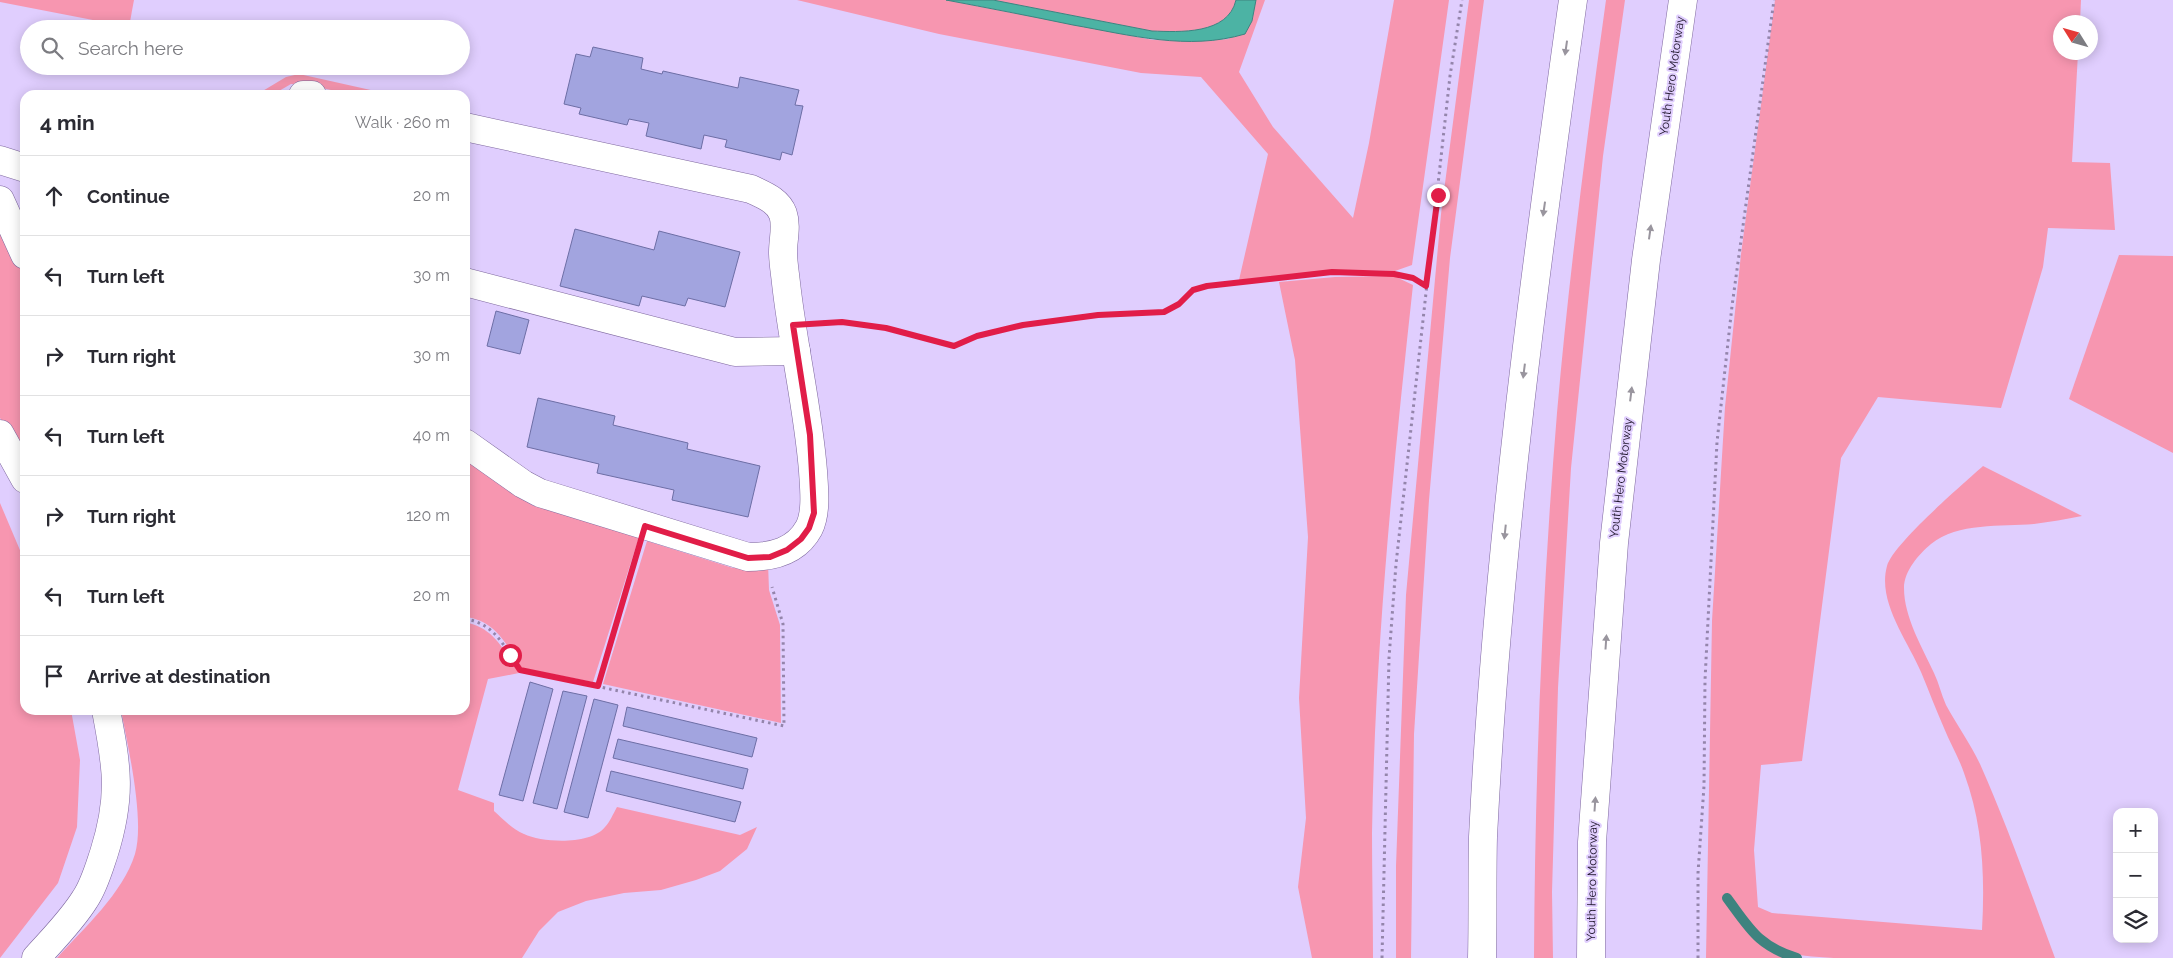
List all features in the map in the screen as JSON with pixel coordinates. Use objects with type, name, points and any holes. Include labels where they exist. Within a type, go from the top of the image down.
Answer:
[{"type":"main road","points":[[1482,958],[1483,838],[1505,533],[1538,246],[1572,0]]},
{"type":"main road","name":"Youth Hero Motorway","points":[[1591,958],[1592,842],[1614,543],[1646,260],[1683,0]]},
{"type":"main road","points":[[470,128],[751,189],[778,204],[783,214],[784,261],[810,435],[814,513],[809,528],[801,539],[787,550],[770,557],[748,558],[540,493],[523,484],[470,447]]},
{"type":"main road","points":[[0,160],[20,166]]},
{"type":"main road","points":[[0,200],[20,244]]},
{"type":"main road","points":[[470,283],[735,352],[794,338]]},
{"type":"main road","points":[[0,434],[20,470]]},
{"type":"main road","points":[[36,958],[86,899],[99,868],[111,830],[116,799],[116,763],[107,715]]},
{"type":"path","points":[[1382,958],[1387,733],[1394,583],[1450,76],[1462,0]]},
{"type":"path","points":[[1698,958],[1698,873],[1704,786],[1705,680],[1717,442],[1732,306],[1774,0]]},
{"type":"path","points":[[794,338],[842,322],[886,328],[954,346],[977,336],[1023,325],[1098,315],[1164,312],[1179,304],[1193,290],[1207,286],[1332,272],[1394,274],[1413,278],[1426,286]]},
{"type":"path","points":[[598,686],[645,526]]},
{"type":"path","points":[[470,622],[492,630],[504,642],[520,670],[784,726],[783,624],[772,590],[770,557]]},
{"type":"shaded area","points":[[0,0],[134,0],[130,20],[93,20],[0,2]]},
{"type":"shaded area","points":[[797,0],[946,0],[1153,40],[1205,41],[1228,39],[1252,21],[1256,0],[1265,0],[1239,72],[1273,127],[1353,218],[1369,143],[1394,0],[1449,0],[1412,265],[1395,271],[1333,270],[1239,280],[1268,154],[1201,77],[1141,73],[939,34]]},
{"type":"shaded area","points":[[946,0],[993,0],[1152,31],[1175,32],[1201,29],[1213,25],[1223,20],[1231,11],[1236,0],[1256,0],[1252,21],[1245,34],[1224,39],[1181,41],[1137,37]]},
{"type":"shaded area","points":[[993,0],[1236,0],[1231,11],[1223,20],[1201,29],[1175,32],[1152,31]]},
{"type":"shaded area","points":[[1469,0],[1484,0],[1450,258],[1429,500],[1414,734],[1411,958],[1396,958],[1396,866],[1406,595],[1441,214]]},
{"type":"shaded area","points":[[1606,0],[1625,0],[1603,156],[1571,468],[1558,688],[1552,892],[1553,958],[1534,958],[1540,685],[1557,413],[1585,154]]},
{"type":"shaded area","points":[[1775,0],[2081,0],[2080,15],[2053,15],[2053,60],[2078,60],[2072,162],[2110,163],[2115,230],[2048,228],[2043,267],[2001,408],[1878,397],[1841,458],[1802,761],[1761,765],[1754,850],[1758,907],[1772,913],[1982,930],[1983,870],[1979,831],[1970,792],[1962,767],[1921,672],[1895,621],[1886,593],[1885,580],[1887,566],[1892,556],[1902,544],[1930,514],[1983,466],[2082,516],[2034,524],[1980,527],[1954,532],[1942,537],[1931,544],[1909,569],[1904,588],[1905,599],[1914,632],[1936,677],[1946,705],[1976,756],[1990,788],[2055,958],[1834,958],[1795,954],[1777,948],[1755,933],[1729,896],[1725,900],[1751,935],[1767,949],[1787,958],[1706,958],[1712,621],[1725,407],[1741,254]]},
{"type":"shaded area","points":[[303,75],[371,90],[331,90],[308,85],[291,84],[281,90],[264,90],[286,77]]},
{"type":"shaded area","points":[[0,221],[20,263],[20,450],[0,418]]},
{"type":"shaded area","points":[[2119,255],[2173,256],[2173,453],[2069,399]]},
{"type":"shaded area","points":[[1394,276],[1413,285],[1392,490],[1381,627],[1372,833],[1373,958],[1312,958],[1298,887],[1306,818],[1299,698],[1308,537],[1295,360],[1279,282],[1335,277]]},
{"type":"shaded area","points":[[470,462],[532,505],[639,537],[593,682],[522,668],[500,635],[485,623],[470,618]]},
{"type":"shaded area","points":[[0,503],[20,550],[20,715],[72,715],[80,760],[77,827],[58,883],[0,958]]},
{"type":"shaded area","points":[[647,541],[733,568],[768,563],[769,590],[780,625],[781,723],[603,684]]},
{"type":"shaded area","points":[[470,623],[484,630],[497,641],[519,673],[488,679],[458,790],[494,803],[494,811],[512,827],[524,834],[543,839],[566,841],[589,837],[605,827],[617,807],[740,835],[757,827],[747,849],[720,871],[661,890],[624,893],[586,901],[558,912],[539,931],[522,958],[57,958],[112,896],[122,882],[135,854],[138,840],[138,822],[131,763],[122,715],[470,715]]},
{"type":"building","points":[[593,47],[643,58],[641,69],[662,74],[663,71],[738,88],[740,77],[799,90],[795,105],[803,106],[792,155],[782,152],[780,160],[725,147],[727,140],[704,135],[701,149],[646,136],[649,123],[629,119],[627,125],[579,114],[581,108],[564,104],[576,54],[590,57]]},
{"type":"building","points":[[575,229],[654,250],[659,231],[740,252],[725,307],[688,298],[685,306],[642,296],[639,306],[560,286]]},
{"type":"building","points":[[496,311],[529,320],[520,354],[487,346]]},
{"type":"building","points":[[538,398],[615,416],[613,425],[688,443],[687,449],[760,466],[748,517],[672,500],[674,490],[597,473],[599,464],[527,447]]},
{"type":"building","points":[[530,682],[553,689],[523,801],[499,795]]},
{"type":"building","points":[[563,691],[587,696],[557,809],[533,803]]},
{"type":"building","points":[[594,699],[618,705],[588,818],[564,812]]},
{"type":"building","points":[[627,707],[757,738],[752,757],[623,726]]},
{"type":"building","points":[[618,739],[748,769],[743,789],[613,758]]},
{"type":"building","points":[[611,771],[741,802],[735,822],[606,791]]},
{"type":"waterway","points":[[1727,898],[1749,927],[1764,942],[1797,958]]},
{"type":"route","points":[[510,655],[520,670],[598,686],[645,526],[748,558],[770,557],[787,550],[801,539],[809,528],[814,513],[814,484],[810,435],[793,325],[816,322],[842,322],[886,328],[954,346],[977,336],[1023,325],[1098,315],[1164,312],[1179,304],[1193,290],[1207,286],[1332,272],[1394,274],[1413,278],[1426,286],[1438,195]]}]
